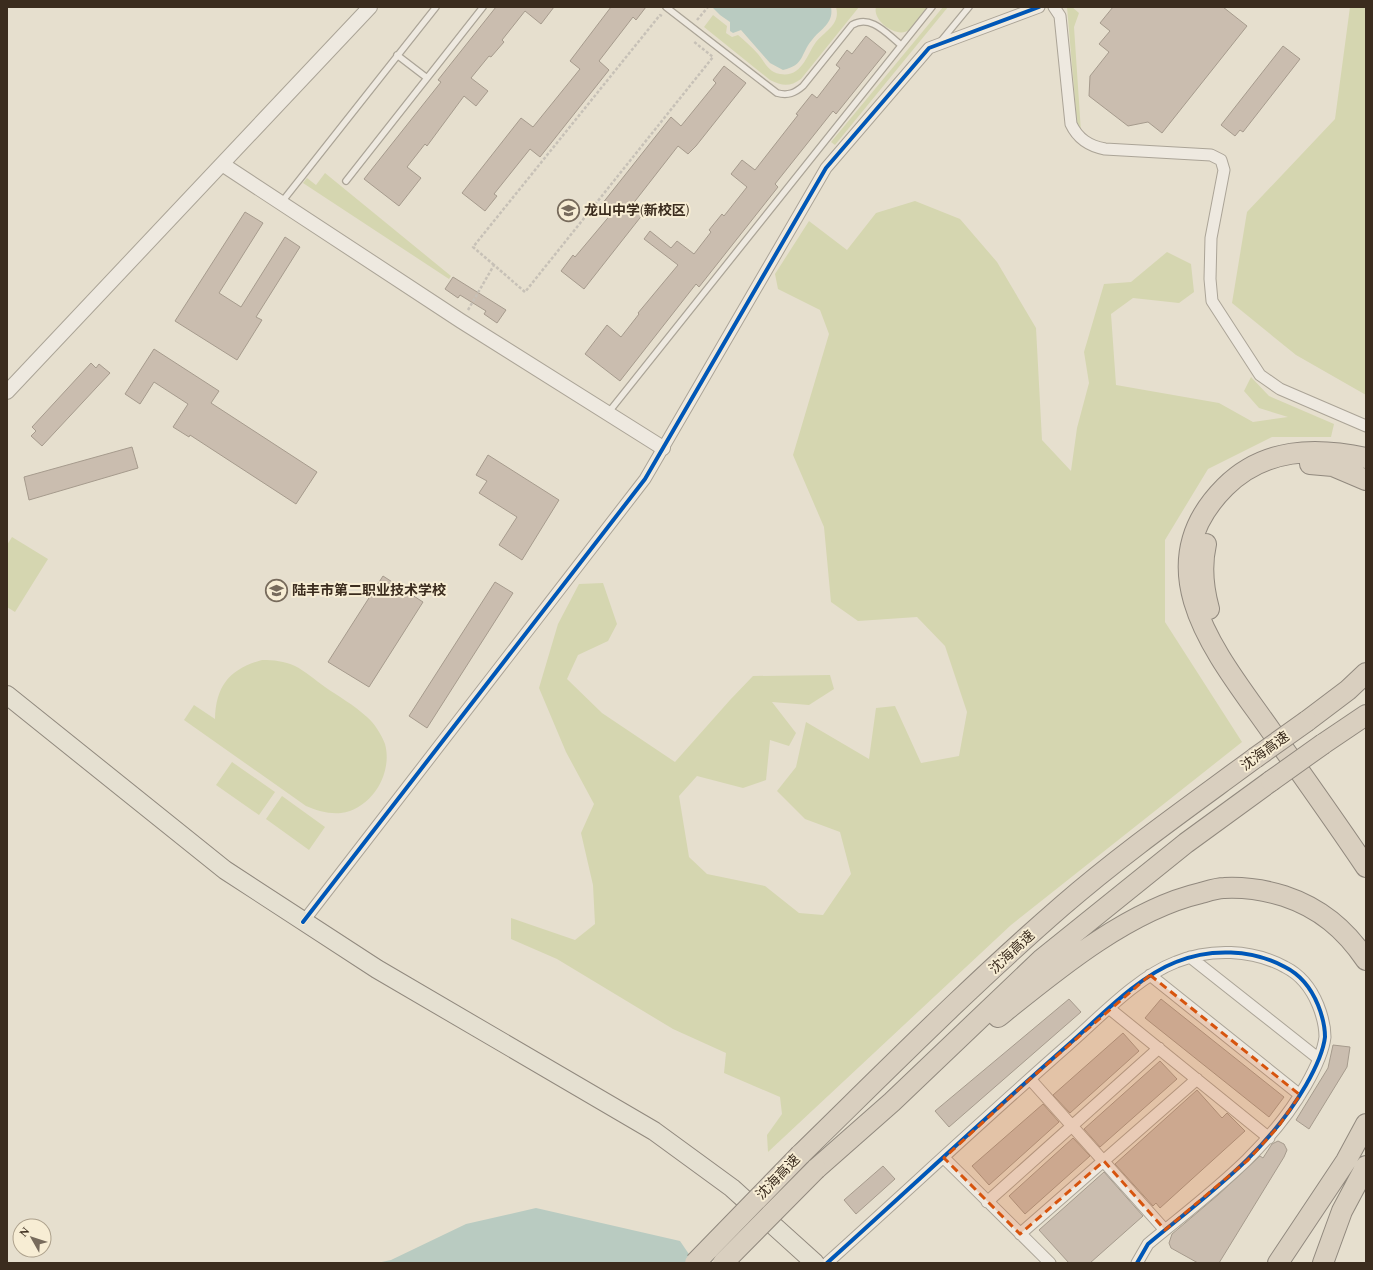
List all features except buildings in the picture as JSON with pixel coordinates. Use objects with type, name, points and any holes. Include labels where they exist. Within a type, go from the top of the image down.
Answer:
[{"type":"highway","points":[[1366,458],[1317,451],[1292,453],[1272,457],[1252,466],[1235,477],[1218,494],[1202,516],[1192,540],[1189,559],[1189,581],[1197,613],[1205,632],[1223,663],[1366,867]]},
{"type":"highway","points":[[1366,480],[1333,466],[1326,465],[1303,463],[1268,471],[1235,493],[1214,521],[1207,539],[1203,560],[1203,585],[1217,630],[1229,650],[1366,849]]},
{"type":"highway","points":[[1307,721],[1348,690],[1366,673]]},
{"type":"highway","name":"沈海高速","points":[[695,1263],[800,1155],[1014,949],[1063,905],[1156,832],[1255,758],[1307,721],[1366,686]]},
{"type":"highway","name":"沈海高速","points":[[723,1263],[816,1169],[892,1102],[1042,959],[1186,843],[1271,780],[1366,715]]},
{"type":"highway","points":[[892,1102],[1015,1003],[1097,942],[1137,917],[1176,899],[1223,888],[1265,890],[1301,902],[1332,921],[1352,940],[1366,960]]},
{"type":"highway","points":[[1346,1161],[1366,1124]]},
{"type":"highway","points":[[1278,1263],[1346,1161],[1366,1134]]},
{"type":"highway","points":[[1323,1263],[1342,1211],[1365,1168]]},
{"type":"main road","points":[[7,695],[225,870],[390,976],[654,1131],[732,1188],[815,1263]]},
{"type":"street","points":[[7,392],[370,7]]},
{"type":"street","points":[[304,922],[645,479],[826,168],[922,54],[929,48],[1039,7]]},
{"type":"street","points":[[1054,7],[1060,16],[1071,124],[1079,136],[1089,144],[1105,149],[1211,155],[1221,160],[1224,170],[1211,238],[1210,279],[1212,301],[1251,362],[1260,375],[1268,382],[1366,426]]},
{"type":"street","points":[[222,164],[461,321],[663,448]]},
{"type":"street","points":[[827,1263],[1030,1079],[1110,1008],[1150,975],[1168,965],[1190,957],[1220,952],[1241,953],[1276,962],[1292,971],[1304,981],[1314,994],[1324,1022],[1325,1037],[1319,1058],[1300,1096],[1269,1138],[1248,1160],[1148,1244],[1137,1263]]},
{"type":"street","points":[[1190,957],[1319,1058]]},
{"type":"street","points":[[1150,975],[1300,1096]]},
{"type":"street","points":[[1110,1008],[1269,1138]]},
{"type":"street","points":[[987,1202],[1159,1048]]},
{"type":"street","points":[[1030,1079],[1165,1230]]},
{"type":"street","points":[[1020,1234],[1197,1079]]},
{"type":"street","points":[[944,1158],[1050,1263]]},
{"type":"lane","points":[[281,203],[436,7]]},
{"type":"lane","points":[[346,181],[483,7]]},
{"type":"lane","points":[[666,7],[777,93],[783,95],[796,92],[800,89],[852,25],[858,22],[870,22],[901,45]]},
{"type":"lane","points":[[608,413],[932,7]]},
{"type":"lane","points":[[939,44],[969,7]]},
{"type":"lane","points":[[397,55],[427,78]]},
{"type":"path","points":[[665,19],[660,15],[473,247],[526,292],[713,57],[686,35],[708,7]]},
{"type":"path","points":[[461,321],[494,265]]},
{"type":"highlighted area","points":[[1150,975],[1300,1095],[1278,1127],[1248,1160],[1165,1230],[1104,1161],[1020,1234],[944,1158],[1030,1079]]},
{"type":"green space","points":[[836,7],[859,7],[801,79],[797,82],[786,85],[778,84],[770,80],[704,27],[713,15],[727,26],[726,33],[732,37],[738,35],[756,51],[772,71],[780,74],[787,74],[799,69],[816,42],[834,23],[837,13]]},
{"type":"green space","points":[[876,7],[927,7],[912,28],[904,32],[898,32],[886,27],[882,23],[878,18]]},
{"type":"green space","points":[[943,7],[948,7],[835,145],[831,142]]},
{"type":"green space","points":[[1067,7],[1072,7],[1079,13],[1074,27],[1081,132],[1077,124]]},
{"type":"green space","points":[[1350,7],[1366,7],[1366,395],[1296,355],[1232,303],[1247,212],[1335,119]]},
{"type":"green space","points":[[325,173],[451,276],[449,279],[303,183],[307,178],[316,185]]},
{"type":"green space","points":[[915,201],[960,219],[997,262],[1036,328],[1042,440],[1071,471],[1077,428],[1089,383],[1084,352],[1104,284],[1131,282],[1167,252],[1191,264],[1194,292],[1179,303],[1133,298],[1111,314],[1116,385],[1219,403],[1253,422],[1288,417],[1259,408],[1244,391],[1251,377],[1269,396],[1334,424],[1331,437],[1272,437],[1208,469],[1165,540],[1165,622],[1242,742],[1011,925],[768,1152],[767,1135],[782,1114],[780,1097],[724,1073],[726,1053],[673,1029],[557,959],[511,939],[511,918],[575,940],[595,924],[593,885],[581,833],[594,804],[566,752],[539,688],[558,624],[579,584],[603,583],[617,624],[608,641],[578,655],[567,679],[602,713],[675,762],[753,676],[830,675],[834,689],[809,705],[772,702],[796,733],[789,746],[770,740],[766,780],[743,788],[697,776],[679,796],[689,857],[707,874],[765,886],[799,913],[823,915],[851,874],[840,832],[805,819],[777,791],[796,767],[806,722],[869,759],[876,708],[895,706],[921,763],[959,756],[967,712],[945,646],[917,617],[858,621],[831,602],[824,527],[793,455],[829,334],[820,310],[778,289],[775,274],[809,221],[847,250],[876,213]]},
{"type":"green space","points":[[12,537],[48,559],[15,612],[7,607],[7,545]]},
{"type":"green space","points":[[262,660],[283,662],[299,668],[357,709],[370,720],[380,733],[385,744],[387,755],[383,778],[371,797],[362,805],[341,813],[323,812],[306,806],[184,720],[194,705],[215,719],[218,697],[227,680],[241,668]]},
{"type":"green space","points":[[232,762],[275,792],[259,815],[216,785]]},
{"type":"green space","points":[[282,796],[325,827],[309,850],[266,819]]},
{"type":"shaded area","points":[[712,7],[831,7],[831,13],[826,26],[808,45],[799,62],[790,68],[783,70],[770,63],[741,30],[733,33],[730,31],[730,22]]},
{"type":"shaded area","points":[[536,1208],[680,1241],[695,1263],[377,1263],[391,1260],[466,1224]]},
{"type":"cycle path","points":[[303,922],[645,479],[826,168],[929,48],[1039,7]]},
{"type":"cycle path","points":[[827,1263],[1119,999],[1161,969],[1189,957],[1203,954],[1231,952],[1259,957],[1291,970],[1301,978],[1309,988],[1322,1017],[1325,1037],[1315,1068],[1306,1085],[1273,1132],[1214,1190],[1148,1244],[1137,1263]]},
{"type":"place","name":"龙山中学(新校区)","points":[[568,210]]},
{"type":"place","name":"陆丰市第二职业技术学校","points":[[277,590]]}]
